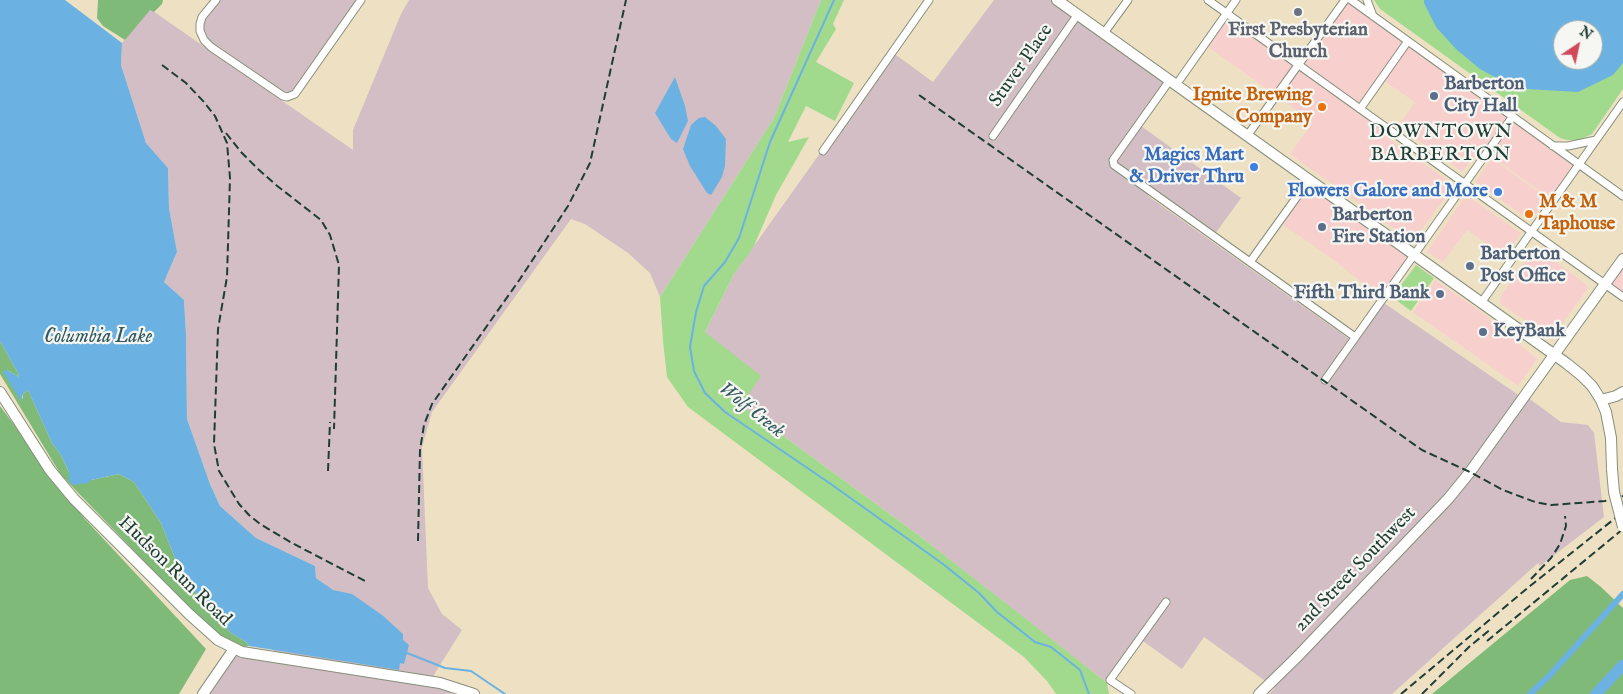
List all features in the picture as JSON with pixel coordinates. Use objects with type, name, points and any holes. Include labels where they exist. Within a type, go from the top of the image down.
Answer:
[{"type":"main road","points":[[1057,0],[1581,375],[1592,386],[1601,400],[1609,424],[1614,492],[1623,527]]},
{"type":"main road","name":"2nd Street Southwest","points":[[1259,694],[1296,658],[1448,499],[1623,259]]},
{"type":"main road","name":"Hudson Run Road","points":[[0,392],[50,470],[74,499],[212,636],[242,652],[440,683],[474,694]]},
{"type":"main road","points":[[1601,400],[1623,392]]},
{"type":"main road","points":[[203,694],[234,649]]},
{"type":"street","points":[[216,0],[202,17],[200,28],[204,40],[211,48],[285,97],[290,97],[295,94],[361,0]]},
{"type":"street","points":[[823,151],[929,0]]},
{"type":"street","points":[[1104,33],[1128,0]]},
{"type":"street","points":[[1208,0],[1623,297]]},
{"type":"street","points":[[1236,0],[1112,160],[1114,165],[1355,337]]},
{"type":"street","points":[[1247,136],[1345,0]]},
{"type":"street","points":[[1351,0],[1623,196]]},
{"type":"street","points":[[1367,0],[1373,16]]},
{"type":"street","name":"Stuver Place","points":[[993,136],[1078,14]]},
{"type":"street","points":[[1360,109],[1408,41]]},
{"type":"street","points":[[1482,303],[1623,102]]},
{"type":"street","points":[[1325,380],[1513,116]]},
{"type":"street","points":[[1553,146],[1568,146],[1596,140]]},
{"type":"street","points":[[1250,262],[1309,180]]},
{"type":"street","points":[[1131,694],[1110,680],[1166,602]]},
{"type":"shaded area","points":[[216,0],[361,0],[290,97],[211,47],[200,24]]},
{"type":"shaded area","points":[[409,0],[821,0],[774,118],[660,297],[650,273],[628,253],[585,224],[571,219],[432,412],[422,447],[428,588],[442,614],[462,630],[430,681],[447,685],[451,694],[203,694],[234,649],[269,656],[326,585],[316,578],[315,566],[256,538],[220,506],[210,484],[187,419],[184,300],[164,282],[177,252],[169,208],[168,168],[146,143],[121,65],[122,43],[150,9],[353,150],[353,130],[401,14]]},
{"type":"shaded area","points":[[994,0],[1057,0],[1170,80],[1113,160],[1150,191],[1148,196],[1352,341],[1381,301],[1520,396],[1527,397],[1561,422],[1588,425],[1594,433],[1604,517],[1540,566],[1538,563],[1392,694],[1269,694],[1275,688],[1204,637],[1182,669],[1140,639],[1107,683],[917,534],[741,405],[705,332],[734,274],[892,52],[933,82]]},
{"type":"shaded area","points":[[1345,0],[1351,0],[1579,165],[1554,201],[1422,107],[1480,149],[1462,172],[1398,126],[1416,103],[1381,79],[1360,109],[1389,130],[1383,134],[1454,185],[1413,242],[1290,154],[1313,122],[1204,44],[1226,13],[1299,65]]},
{"type":"shaded area","points":[[1141,126],[1241,198],[1215,234],[1116,163]]},
{"type":"shaded area","points":[[1492,158],[1547,198],[1531,221],[1475,182]]},
{"type":"shaded area","points":[[1309,180],[1414,254],[1381,298],[1331,258],[1279,222]]},
{"type":"shaded area","points":[[1466,195],[1521,233],[1505,256],[1467,230],[1443,262],[1427,252]]},
{"type":"shaded area","points":[[1538,249],[1586,284],[1588,288],[1554,335],[1550,337],[1501,304],[1500,300],[1502,294],[1532,251]]},
{"type":"shaded area","points":[[1623,259],[1623,297],[1605,284]]},
{"type":"shaded area","points":[[1435,280],[1482,312],[1537,359],[1518,386],[1413,312]]},
{"type":"green space","points":[[98,0],[163,0],[162,4],[154,12],[150,10],[125,40],[103,26],[97,18]]},
{"type":"green space","points":[[821,0],[844,0],[833,24],[836,29],[816,62],[854,83],[835,121],[806,106],[788,142],[809,137],[776,195],[753,248],[734,274],[705,332],[761,376],[741,405],[917,534],[1035,626],[1107,683],[1109,694],[1056,694],[1047,681],[1024,657],[688,407],[667,377],[660,297],[774,118]]},
{"type":"green space","points":[[1374,0],[1623,0],[1623,89],[1592,134],[1579,140],[1560,138],[1380,9]]},
{"type":"green space","points":[[1416,265],[1434,278],[1411,311],[1392,297]]},
{"type":"green space","points":[[0,341],[19,377],[7,370],[23,399],[23,394],[28,390],[52,443],[61,455],[69,472],[69,481],[91,480],[119,474],[134,482],[161,523],[181,573],[201,600],[231,633],[249,646],[243,647],[217,634],[198,617],[61,475],[0,374]]},
{"type":"green space","points":[[0,406],[84,518],[206,649],[179,694],[0,694]]},
{"type":"green space","points":[[1587,576],[1623,608],[1623,694],[1432,694],[1570,580]]},
{"type":"water","name":"Columbia Lake","points":[[0,0],[65,0],[122,43],[121,65],[146,143],[168,168],[169,208],[177,252],[164,282],[184,300],[187,419],[210,484],[220,506],[256,538],[315,566],[316,578],[333,590],[352,594],[382,615],[403,634],[403,640],[409,645],[404,664],[400,663],[399,670],[249,646],[231,633],[201,600],[181,573],[161,523],[134,482],[119,474],[91,480],[88,483],[73,485],[69,481],[69,472],[61,455],[52,443],[28,390],[23,394],[21,401],[3,372],[7,370],[19,377],[0,341]]},
{"type":"water","points":[[1424,0],[1623,0],[1623,63],[1613,75],[1578,92],[1526,89],[1502,81],[1480,69],[1456,49],[1436,27]]},
{"type":"water","points":[[675,77],[688,121],[677,143],[671,139],[655,113]]},
{"type":"water","points":[[705,117],[716,126],[726,139],[725,166],[722,177],[711,195],[707,193],[690,166],[683,149],[691,125],[699,118]]},
{"type":"waterway","name":"Wolf Creek","points":[[834,0],[770,142],[739,238],[725,262],[704,286],[696,312],[690,347],[694,371],[705,393],[725,412],[943,564],[979,593],[997,612],[1035,642],[1051,647],[1080,670],[1089,694]]},
{"type":"waterway","points":[[1530,694],[1549,676],[1623,594]]},
{"type":"waterway","points":[[407,653],[445,668],[471,671],[505,694]]},
{"type":"waterway","points":[[1596,694],[1623,665]]},
{"type":"railway","points":[[418,541],[420,450],[424,425],[432,404],[520,279],[568,206],[590,163],[626,0]]},
{"type":"railway","points":[[162,65],[186,83],[204,102],[215,116],[227,143],[230,178],[227,277],[218,329],[214,444],[219,471],[239,504],[260,524],[365,581]]},
{"type":"railway","points":[[919,95],[1422,450],[1470,472],[1503,490],[1535,502],[1551,505],[1605,501],[1623,496]]},
{"type":"railway","points":[[226,133],[258,169],[321,220],[330,235],[339,265],[334,429]]},
{"type":"railway","points":[[328,471],[330,422]]},
{"type":"railway","points":[[1401,694],[1530,586],[1623,512]]},
{"type":"railway","points":[[1531,579],[1551,558],[1560,544],[1566,526],[1565,516]]},
{"type":"railway","points":[[1487,641],[1623,529]]},
{"type":"railway","points":[[1422,694],[1470,646],[1491,629]]},
{"type":"place","name":"First Presbyterian Church","points":[[1298,12]]},
{"type":"place","name":"Barberton City Hall","points":[[1434,96]]},
{"type":"place","name":"Ignite Brewing Company","points":[[1322,107]]},
{"type":"place","name":"Magics Mart & Driver Thru","points":[[1254,167]]},
{"type":"place","name":"Flowers Galore and More","points":[[1498,192]]},
{"type":"place","name":"M & M Taphouse","points":[[1529,214]]},
{"type":"place","name":"Barberton Fire Station","points":[[1322,227]]},
{"type":"place","name":"Barberton Post Office","points":[[1470,266]]},
{"type":"place","name":"Fifth Third Bank","points":[[1440,294]]},
{"type":"place","name":"KeyBank","points":[[1483,332]]},
{"type":"district","name":"DOWNTOWN BARBERTON","points":[[1441,144]]}]
